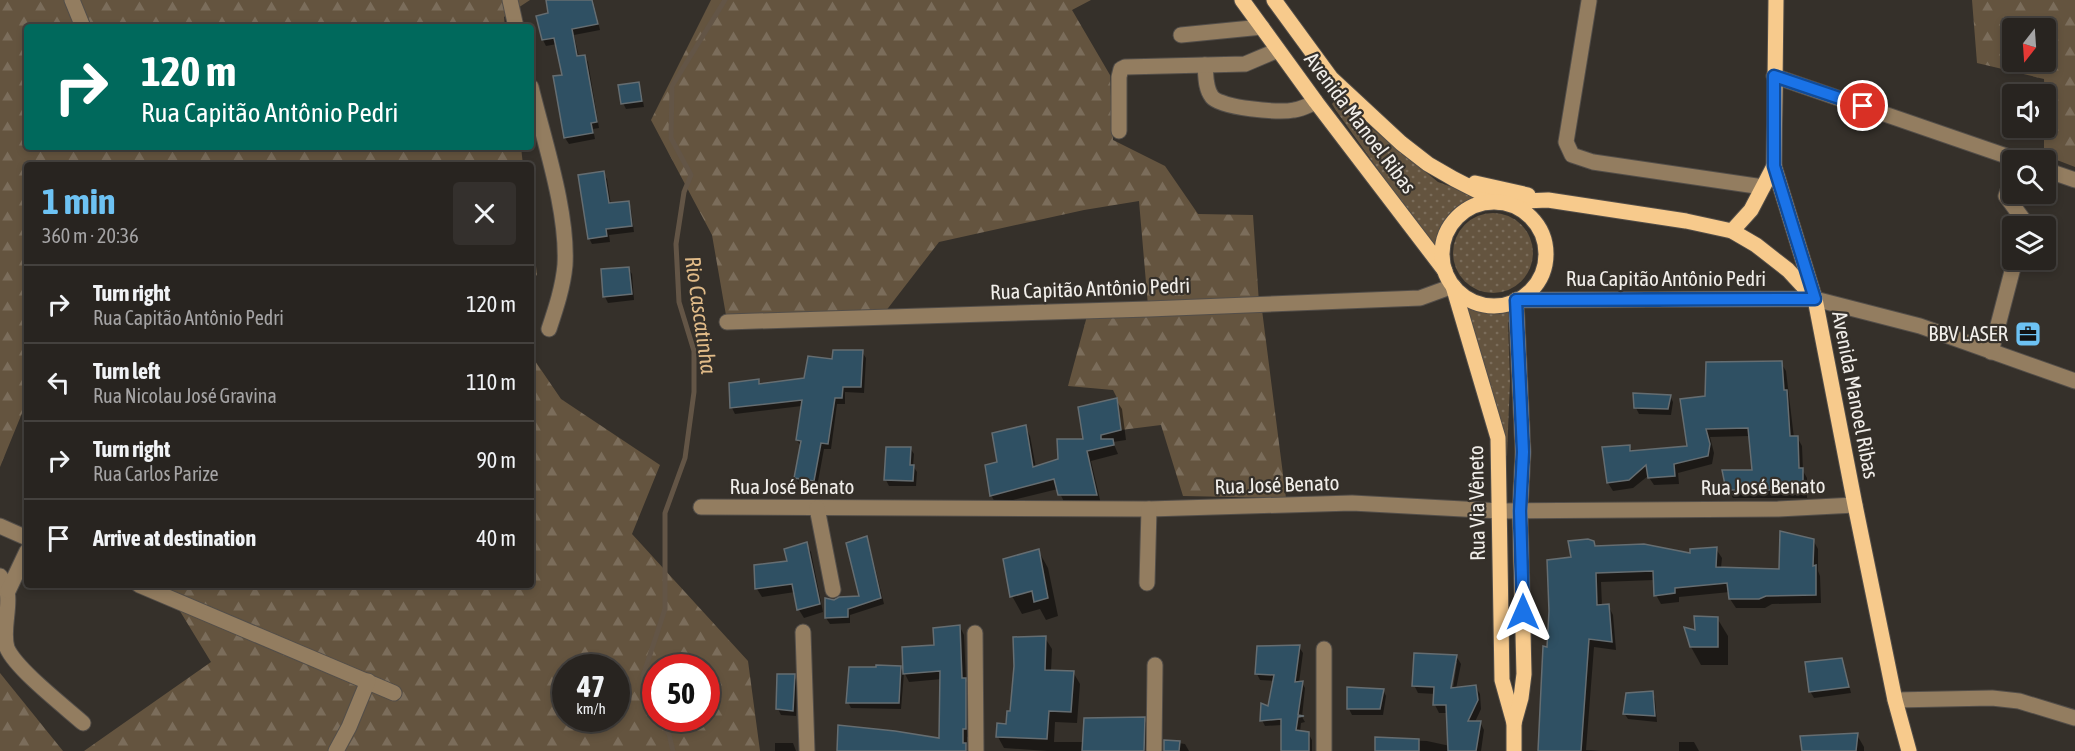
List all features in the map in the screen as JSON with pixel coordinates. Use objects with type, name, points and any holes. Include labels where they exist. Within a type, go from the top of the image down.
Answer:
[{"type":"main road","name":"Avenida Manoel Ribas","points":[[1242,0],[1316,102],[1445,271]]},
{"type":"main road","name":"Avenida Manoel Ribas","points":[[1274,0],[1331,78],[1428,164],[1499,202],[1548,200]]},
{"type":"main road","points":[[1776,0],[1774,166],[1815,299]]},
{"type":"main road","points":[[1732,231],[1751,210],[1774,166]]},
{"type":"main road","name":"Avenida Manoel Ribas","points":[[1454,179],[1548,200],[1686,221],[1732,231],[1756,245],[1788,270],[1815,299],[1895,700],[1909,751]]},
{"type":"main road","points":[[1499,202],[1515,206],[1529,216],[1540,229],[1545,245],[1545,262],[1540,278],[1530,291],[1516,300],[1500,305],[1482,304],[1466,298],[1453,286],[1445,271],[1442,254],[1444,237],[1453,221],[1466,210],[1482,203],[1499,202]]},
{"type":"main road","name":"Rua Via Vêneto","points":[[1453,286],[1498,438],[1502,680],[1514,723],[1514,751]]},
{"type":"main road","name":"Rua Capitão Antônio Pedri","points":[[1516,300],[1815,299]]},
{"type":"main road","name":"Rua Via Vêneto","points":[[1514,723],[1521,698],[1524,674],[1520,511],[1523,452],[1516,300]]},
{"type":"street","points":[[72,0],[82,24]]},
{"type":"street","points":[[510,0],[515,24]]},
{"type":"street","points":[[1589,1],[1566,142],[1572,155],[1593,162],[1763,187]]},
{"type":"street","points":[[1181,35],[1262,27]]},
{"type":"street","points":[[1119,131],[1120,69],[1245,64],[1278,50]]},
{"type":"street","points":[[1205,65],[1207,89],[1213,99],[1225,105],[1284,111],[1295,110],[1316,102]]},
{"type":"street","points":[[1774,76],[2002,154]]},
{"type":"street","points":[[534,100],[565,236],[560,294],[549,329]]},
{"type":"street","points":[[2056,173],[2075,180]]},
{"type":"street","points":[[1991,352],[2013,270]]},
{"type":"street","name":"Rua Capitão Antônio Pedri","points":[[728,322],[1420,298],[1453,286]]},
{"type":"street","points":[[1815,299],[1920,326],[2075,381]]},
{"type":"street","name":"Rua José Benato","points":[[701,507],[1149,509],[1352,503],[1520,511],[1778,509],[1855,505]]},
{"type":"street","points":[[816,508],[833,590]]},
{"type":"street","points":[[1147,583],[1149,509]]},
{"type":"street","points":[[0,526],[24,537]]},
{"type":"street","points":[[24,557],[8,591],[5,639],[12,657],[83,723]]},
{"type":"street","points":[[0,576],[8,591]]},
{"type":"street","points":[[146,588],[394,693]]},
{"type":"street","points":[[803,632],[807,751]]},
{"type":"street","points":[[975,633],[976,751]]},
{"type":"street","points":[[1324,649],[1324,751]]},
{"type":"street","points":[[1154,751],[1155,666]]},
{"type":"street","points":[[336,751],[349,727],[368,681]]},
{"type":"street","points":[[1895,700],[1992,698],[2019,700],[2075,718]]},
{"type":"green space","points":[[0,0],[530,0],[504,17],[505,24],[24,24],[24,150],[521,150],[523,162],[24,162],[24,408],[0,467]]},
{"type":"green space","points":[[711,0],[1091,0],[1072,10],[1110,75],[1113,140],[1165,166],[1198,214],[1253,215],[1259,303],[1148,306],[1139,201],[1084,210],[939,242],[882,316],[727,321],[712,235],[651,120]]},
{"type":"green space","points":[[1972,0],[2075,0],[2075,167],[2056,160],[2056,150],[2044,150],[2044,138],[2056,138],[2056,84],[2044,84],[2044,79],[2015,72],[2056,72],[2056,18],[2002,18],[2002,69],[1977,63]]},
{"type":"green space","points":[[1336,99],[1438,182],[1480,197],[1461,204],[1449,214],[1434,248],[1335,109],[1332,104]]},
{"type":"green space","points":[[1493,213],[1508,216],[1521,225],[1530,238],[1533,253],[1530,268],[1521,281],[1508,290],[1493,293],[1478,290],[1465,281],[1456,268],[1453,253],[1456,238],[1465,225],[1478,216]]},
{"type":"green space","points":[[534,250],[537,274],[534,280]]},
{"type":"green space","points":[[1470,306],[1514,312],[1508,323],[1510,381],[1507,456],[1504,455],[1465,310]]},
{"type":"green space","points":[[1262,310],[1286,498],[1183,496],[1161,425],[1121,430],[1117,398],[1113,390],[1068,386],[1087,316]]},
{"type":"green space","points":[[534,359],[561,399],[660,465],[632,534],[748,661],[760,751],[84,751],[211,662],[166,588],[534,588]]},
{"type":"green space","points":[[0,673],[63,751],[0,751]]},
{"type":"building","points":[[546,0],[592,0],[598,24],[572,29],[577,56],[585,55],[597,122],[591,123],[593,133],[564,138],[553,76],[562,75],[554,38],[542,40],[536,16],[548,13]]},
{"type":"building","points":[[639,82],[642,101],[621,104],[618,85]]},
{"type":"building","points":[[604,171],[609,203],[629,201],[632,226],[606,229],[607,236],[588,239],[578,175]]},
{"type":"building","points":[[629,267],[632,294],[603,297],[601,269]]},
{"type":"building","points":[[833,350],[863,350],[861,387],[843,387],[842,398],[835,398],[828,444],[821,443],[814,481],[794,478],[801,441],[796,440],[802,400],[730,408],[729,383],[759,379],[759,384],[804,378],[808,356],[832,359]]},
{"type":"building","points":[[1782,361],[1784,390],[1787,390],[1790,436],[1798,436],[1799,468],[1803,468],[1803,490],[1726,490],[1722,470],[1752,470],[1748,428],[1706,429],[1710,444],[1708,456],[1674,464],[1675,476],[1648,478],[1646,465],[1629,480],[1607,483],[1602,447],[1630,445],[1630,451],[1687,446],[1680,399],[1705,396],[1706,362]]},
{"type":"building","points":[[1633,393],[1671,395],[1668,409],[1634,408]]},
{"type":"building","points":[[1117,398],[1121,430],[1101,435],[1101,439],[1113,439],[1114,445],[1087,451],[1097,495],[1058,495],[1054,479],[990,496],[985,465],[997,462],[992,433],[1026,425],[1033,467],[1058,459],[1057,439],[1083,439],[1078,407]]},
{"type":"building","points":[[886,447],[911,447],[910,465],[914,465],[913,481],[884,480]]},
{"type":"building","points":[[1780,531],[1814,539],[1813,566],[1816,565],[1816,595],[1729,599],[1727,583],[1675,588],[1675,593],[1654,596],[1653,571],[1596,573],[1597,605],[1609,604],[1612,642],[1589,639],[1581,751],[1538,751],[1543,646],[1547,647],[1549,611],[1547,560],[1571,557],[1568,541],[1588,539],[1594,541],[1595,546],[1644,544],[1690,553],[1690,549],[1717,547],[1716,567],[1779,569]]},
{"type":"building","points":[[867,536],[881,598],[848,609],[848,617],[825,618],[825,598],[834,600],[839,597],[859,596],[846,543]]},
{"type":"building","points":[[807,542],[820,604],[797,610],[792,584],[755,589],[754,565],[787,561],[784,549]]},
{"type":"building","points":[[1039,549],[1048,598],[1034,602],[1032,591],[1010,597],[1003,559]]},
{"type":"building","points":[[1694,616],[1718,617],[1718,647],[1690,647],[1684,627],[1695,630]]},
{"type":"building","points":[[960,625],[962,678],[966,678],[966,729],[963,729],[963,743],[966,743],[966,751],[837,751],[838,725],[939,738],[940,671],[903,674],[902,647],[934,645],[933,628]]},
{"type":"building","points":[[1046,636],[1045,670],[1074,671],[1071,712],[1049,711],[1047,739],[996,737],[997,723],[1006,724],[1007,711],[1010,711],[1014,666],[1013,637]]},
{"type":"building","points":[[1300,645],[1295,682],[1303,681],[1298,715],[1304,716],[1298,717],[1296,730],[1309,732],[1309,751],[1281,751],[1281,719],[1260,721],[1261,703],[1268,706],[1274,675],[1255,674],[1257,646]]},
{"type":"building","points":[[1414,653],[1457,655],[1451,688],[1476,685],[1478,700],[1468,721],[1481,721],[1476,751],[1448,751],[1446,705],[1433,705],[1434,687],[1412,686]]},
{"type":"building","points":[[1842,658],[1849,687],[1809,692],[1805,662]]},
{"type":"building","points":[[876,665],[901,666],[899,703],[846,703],[849,667],[876,667]]},
{"type":"building","points":[[777,674],[795,674],[793,711],[776,709]]},
{"type":"building","points":[[1347,687],[1384,689],[1380,709],[1347,709]]},
{"type":"building","points":[[1653,691],[1655,716],[1623,714],[1626,693]]},
{"type":"building","points":[[1145,717],[1144,751],[1082,751],[1084,718]]},
{"type":"building","points":[[1858,733],[1856,751],[1802,751],[1800,736]]},
{"type":"building","points":[[1375,737],[1419,739],[1419,751],[1375,751]]},
{"type":"building","points":[[1164,740],[1180,741],[1179,751],[1164,751]]},
{"type":"waterway","name":"Rio Cascatinha","points":[[650,654],[665,609],[665,513],[685,458],[694,392],[694,351],[679,302],[676,244],[684,192],[691,175],[671,138],[672,86],[725,0]]},
{"type":"waterway","name":"Rio Cascatinha","points":[[668,732],[673,751]]},
{"type":"place","name":"BBV LASER","points":[[2028,334]]},
{"type":"route","points":[[1523,612],[1520,511],[1523,452],[1516,300],[1815,299],[1774,166],[1774,76],[1863,106]]}]
